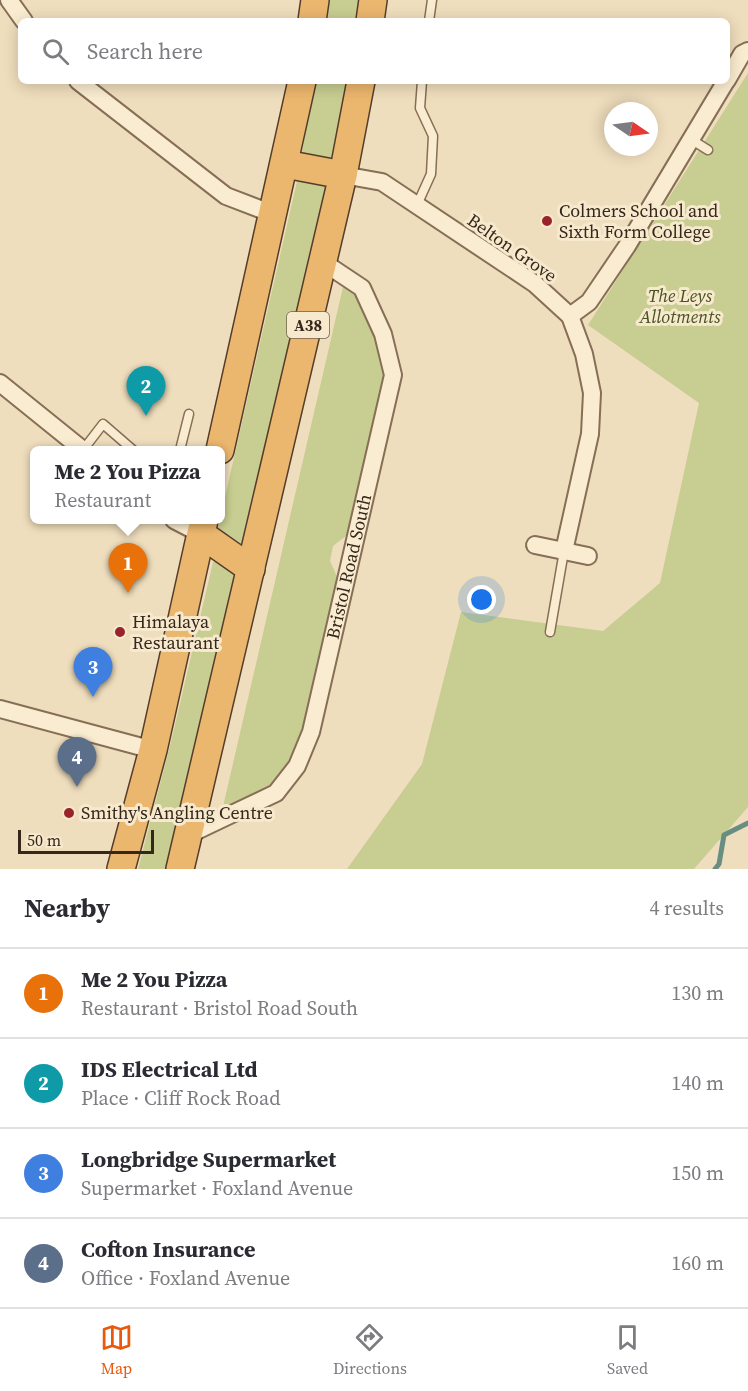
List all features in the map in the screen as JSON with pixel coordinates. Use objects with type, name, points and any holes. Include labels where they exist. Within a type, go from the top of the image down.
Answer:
[{"type":"highway","points":[[312,18],[315,0]]},
{"type":"highway","points":[[370,18],[373,0]]},
{"type":"highway","points":[[221,446],[301,84]]},
{"type":"highway","name":"A38","points":[[180,869],[343,175],[360,84]]},
{"type":"highway","points":[[285,164],[343,175]]},
{"type":"highway","points":[[121,869],[153,750],[203,527],[251,569]]},
{"type":"street","points":[[9,0],[22,18]]},
{"type":"street","points":[[730,75],[742,54],[748,51]]},
{"type":"street","points":[[82,84],[226,196],[273,214]]},
{"type":"street","points":[[570,316],[589,302],[692,140],[725,84]]},
{"type":"street","name":"Belton Grove","points":[[343,175],[382,182],[535,284],[570,316],[584,354],[592,393],[590,434],[564,551]]},
{"type":"street","name":"Bristol Road South","points":[[190,834],[276,793],[297,766],[311,732],[393,375],[383,334],[362,288],[322,262]]},
{"type":"street","points":[[0,383],[78,446]]},
{"type":"street","points":[[535,544],[588,556]]},
{"type":"street","points":[[0,708],[153,750]]},
{"type":"lane","points":[[429,18],[432,0]]},
{"type":"lane","points":[[417,205],[431,174],[433,136],[420,108],[422,84]]},
{"type":"lane","points":[[692,140],[708,150]]},
{"type":"lane","points":[[181,446],[189,414]]},
{"type":"lane","points":[[86,446],[103,424],[128,446]]},
{"type":"lane","points":[[550,632],[564,551]]},
{"type":"green space","points":[[329,0],[367,0],[364,18],[326,18]]},
{"type":"green space","name":"The Leys Allotments","points":[[748,73],[748,807],[694,869],[347,869],[422,764],[461,612],[603,631],[660,583],[699,403],[588,325]]},
{"type":"green space","points":[[313,84],[354,84],[338,165],[301,158]]},
{"type":"green space","points":[[297,181],[334,187],[250,544],[241,543],[218,528],[219,524],[225,524],[225,497]]},
{"type":"green space","points":[[343,287],[357,296],[364,308],[379,347],[385,381],[351,532],[333,546],[330,561],[339,581],[324,662],[309,720],[299,746],[286,769],[266,791],[222,811]]},
{"type":"green space","points":[[213,562],[222,562],[241,578],[172,869],[138,869],[171,742]]},
{"type":"waterway","points":[[715,869],[719,864],[724,835],[748,823]]},
{"type":"place","name":"Colmers School and Sixth Form College","points":[[547,221]]},
{"type":"place","name":"IDS Electrical Ltd","points":[[146,416]]},
{"type":"place","name":"Me 2 You Pizza","points":[[128,593]]},
{"type":"place","name":"Himalaya Restaurant","points":[[120,632]]},
{"type":"place","name":"Longbridge Supermarket","points":[[93,697]]},
{"type":"place","name":"Cofton Insurance","points":[[77,787]]},
{"type":"place","name":"Smithy's Angling Centre","points":[[69,813]]}]
